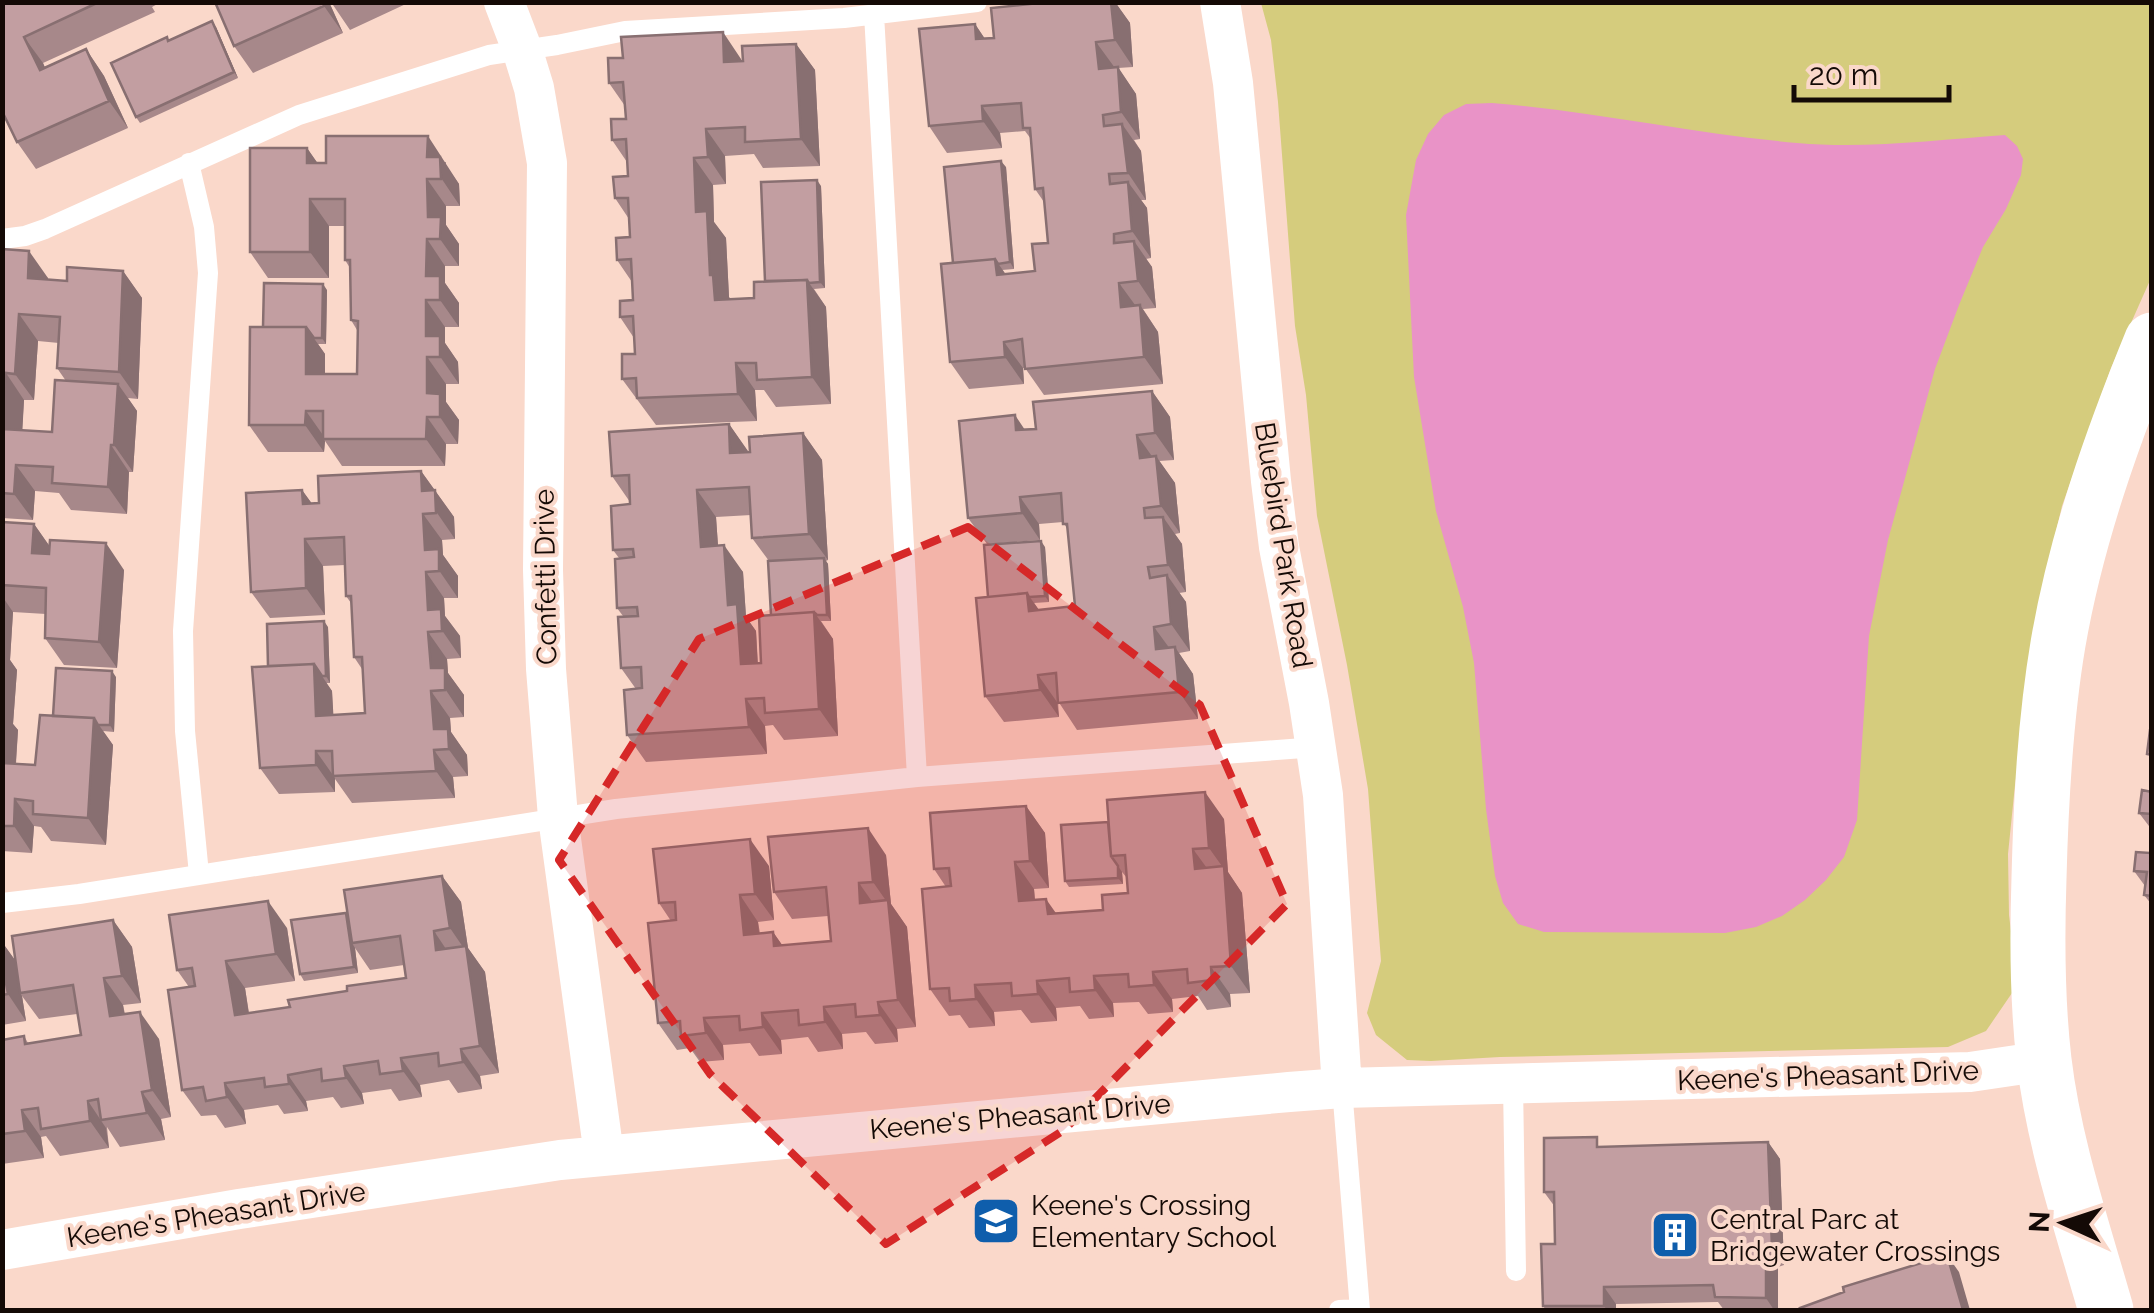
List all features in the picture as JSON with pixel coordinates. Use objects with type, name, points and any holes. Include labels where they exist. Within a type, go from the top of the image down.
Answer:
[{"type":"street","name":"Confetti Drive","points":[[504,2],[534,88],[547,163],[543,570],[548,704],[558,817],[604,1155]]},
{"type":"street","name":"Bluebird Park Road","points":[[1220,2],[1233,83],[1271,481],[1323,795],[1342,1088]]},
{"type":"street","points":[[2106,1310],[2071,1186],[2044,1061],[2038,956],[2040,832],[2058,641],[2110,446],[2152,340]]},
{"type":"street","name":"Keene's Pheasant Drive","points":[[2,1250],[240,1209],[604,1155],[1342,1088],[1970,1072],[2044,1061]]},
{"type":"lane","points":[[2,240],[46,228],[316,109],[455,64],[624,30],[874,14],[977,2]]},
{"type":"lane","points":[[874,14],[917,778]]},
{"type":"lane","points":[[189,164],[204,227],[208,273],[183,631],[185,732],[199,874]]},
{"type":"lane","points":[[2,903],[558,817],[917,778],[1316,747]]},
{"type":"lane","points":[[1513,1084],[1516,1271]]},
{"type":"lane","points":[[1339,1310],[1360,1310],[1342,1088]]},
{"type":"highlighted area","points":[[968,527],[1200,705],[1287,904],[1064,1130],[886,1244],[710,1074],[559,860],[699,639]]},
{"type":"shaded area","points":[[1261,3],[2151,3],[2151,278],[2111,368],[2062,506],[2048,565],[2008,854],[2014,956],[2012,993],[1986,1031],[1948,1047],[1431,1061],[1407,1060],[1376,1035],[1367,1013],[1381,961],[1368,789],[1317,516],[1295,326],[1278,102],[1271,40]]},
{"type":"shaded area","points":[[1492,103],[1823,145],[2005,135],[2023,159],[2021,175],[1983,247],[1935,369],[1888,540],[1869,636],[1857,820],[1844,857],[1826,880],[1782,916],[1756,927],[1725,933],[1544,932],[1518,924],[1503,903],[1495,876],[1486,809],[1474,663],[1436,511],[1414,377],[1406,215],[1416,160],[1428,134],[1444,115],[1466,104]]},
{"type":"building","points":[[2,2],[99,2],[24,37],[40,70],[86,49],[109,101],[17,142],[2,111]]},
{"type":"building","points":[[215,2],[322,2],[324,6],[234,46]]},
{"type":"building","points":[[1048,2],[1111,2],[1115,40],[1096,42],[1099,69],[1118,67],[1121,112],[1103,115],[1104,126],[1122,124],[1128,173],[1109,174],[1110,184],[1128,182],[1132,231],[1114,234],[1114,243],[1134,241],[1138,281],[1119,283],[1121,307],[1140,305],[1144,357],[1025,369],[1022,339],[1004,342],[1005,357],[950,362],[941,264],[995,259],[997,275],[1035,271],[1032,244],[1048,243],[1043,188],[1035,189],[1030,128],[1023,128],[1021,103],[982,106],[983,121],[929,126],[919,29],[975,24],[976,39],[994,38],[991,8]]},
{"type":"building","points":[[212,21],[234,72],[136,117],[111,63]]},
{"type":"building","points":[[723,32],[724,62],[743,61],[742,46],[796,44],[801,139],[745,142],[745,127],[706,129],[708,157],[694,158],[696,212],[707,211],[715,300],[754,298],[754,282],[807,280],[812,377],[757,380],[756,363],[736,363],[738,394],[637,398],[636,378],[622,379],[622,354],[635,354],[633,316],[620,317],[620,301],[633,300],[631,259],[617,260],[616,238],[630,237],[628,198],[615,198],[613,177],[628,176],[626,139],[612,140],[611,119],[626,119],[623,82],[609,83],[608,58],[623,58],[621,37]]},
{"type":"building","points":[[326,136],[428,136],[427,157],[440,157],[441,179],[427,179],[428,217],[441,217],[440,239],[427,239],[426,276],[440,276],[440,300],[426,300],[426,336],[440,336],[440,357],[427,357],[427,393],[440,394],[440,417],[427,417],[426,439],[323,439],[323,411],[306,411],[305,425],[249,425],[250,327],[306,327],[306,374],[357,374],[358,321],[351,320],[350,260],[345,260],[345,199],[310,199],[310,252],[250,252],[250,148],[307,148],[307,163],[326,163]]},
{"type":"building","points":[[1001,161],[1010,262],[998,264],[995,259],[953,263],[944,167]]},
{"type":"building","points":[[817,180],[820,282],[765,281],[761,182]]},
{"type":"building","points":[[2,249],[29,251],[28,278],[67,281],[67,267],[123,271],[119,372],[57,368],[60,317],[19,314],[15,374],[6,373],[2,418]]},
{"type":"building","points":[[264,283],[323,284],[322,338],[314,338],[306,327],[263,327]]},
{"type":"building","points":[[55,380],[118,384],[108,487],[52,483],[53,467],[16,465],[14,494],[2,493],[2,429],[52,432]]},
{"type":"building","points":[[1152,391],[1155,433],[1137,435],[1140,458],[1156,456],[1161,506],[1144,508],[1145,518],[1163,517],[1168,565],[1148,567],[1150,578],[1167,575],[1171,624],[1154,627],[1156,649],[1175,647],[1179,692],[1058,703],[1056,673],[1038,675],[1040,690],[985,696],[976,598],[1027,593],[1029,611],[1075,606],[1061,493],[1020,497],[1022,513],[968,518],[959,421],[1015,415],[1016,430],[1036,429],[1033,402]]},
{"type":"building","points":[[729,424],[730,453],[750,452],[749,437],[803,433],[809,534],[752,538],[749,487],[697,490],[701,547],[724,545],[728,605],[737,604],[741,664],[761,663],[759,616],[814,612],[819,709],[765,713],[764,698],[746,699],[749,727],[627,735],[624,690],[642,688],[641,667],[621,668],[618,617],[638,616],[637,607],[617,608],[615,559],[634,557],[633,549],[613,550],[611,506],[630,504],[629,475],[612,476],[609,432]]},
{"type":"building","points":[[421,471],[422,491],[435,490],[436,513],[423,514],[425,550],[439,549],[439,571],[426,572],[428,610],[441,609],[442,631],[428,632],[431,668],[445,668],[445,690],[431,691],[434,729],[448,729],[449,749],[434,750],[436,771],[333,776],[332,751],[316,751],[316,765],[260,768],[252,667],[314,664],[316,716],[365,713],[362,657],[354,657],[351,596],[346,596],[344,537],[305,539],[306,588],[251,592],[246,493],[302,490],[303,504],[319,503],[318,476]]},
{"type":"building","points":[[2,522],[34,524],[32,553],[49,554],[50,540],[106,543],[99,642],[45,638],[46,588],[2,585]]},
{"type":"building","points":[[1041,541],[1045,596],[1029,597],[1027,593],[988,597],[984,545]]},
{"type":"building","points":[[824,558],[827,615],[771,615],[768,561]]},
{"type":"building","points":[[324,621],[326,676],[314,664],[268,666],[267,624]]},
{"type":"building","points":[[56,668],[112,671],[110,725],[98,725],[94,718],[53,716]]},
{"type":"building","points":[[40,715],[94,718],[88,818],[33,814],[33,801],[15,799],[14,826],[2,826],[2,763],[35,765]]},
{"type":"building","points":[[2152,730],[2152,755],[2147,754]]},
{"type":"building","points":[[2142,790],[2152,792],[2152,814],[2139,813]]},
{"type":"building","points":[[1205,792],[1209,848],[1193,849],[1195,869],[1224,866],[1231,966],[1211,967],[1212,980],[1188,983],[1187,969],[1153,972],[1154,985],[1129,987],[1128,974],[1094,976],[1095,990],[1070,992],[1069,978],[1037,981],[1038,994],[1012,996],[1011,983],[975,985],[976,999],[950,1001],[949,988],[930,989],[922,889],[951,886],[949,868],[934,869],[930,813],[1026,806],[1030,861],[1015,862],[1019,901],[1046,899],[1048,914],[1103,910],[1102,895],[1128,893],[1125,855],[1111,856],[1107,800]]},
{"type":"building","points":[[1108,822],[1111,856],[1118,866],[1118,878],[1065,881],[1061,825]]},
{"type":"building","points":[[868,828],[873,882],[859,883],[860,903],[888,900],[898,1000],[878,1002],[880,1015],[856,1017],[855,1004],[824,1007],[825,1022],[799,1025],[798,1010],[762,1013],[763,1027],[740,1030],[739,1016],[704,1018],[706,1033],[681,1036],[680,1021],[658,1023],[648,923],[676,920],[675,902],[659,903],[653,849],[750,839],[755,894],[740,895],[744,935],[773,932],[774,946],[831,941],[826,887],[774,892],[768,837]]},
{"type":"building","points":[[2152,840],[2152,896],[2144,895],[2147,872],[2134,871],[2136,852],[2150,853]]},
{"type":"building","points":[[442,876],[450,928],[434,931],[436,950],[466,946],[480,1046],[461,1049],[463,1062],[439,1066],[438,1053],[401,1058],[403,1071],[380,1074],[378,1061],[344,1066],[346,1078],[322,1081],[321,1069],[288,1075],[289,1084],[265,1087],[264,1078],[225,1083],[227,1097],[206,1101],[203,1087],[182,1090],[168,990],[195,986],[192,968],[177,970],[169,915],[268,901],[276,954],[226,961],[235,1015],[290,1007],[288,1000],[347,991],[347,986],[406,978],[400,936],[352,943],[344,890]]},
{"type":"building","points":[[346,913],[354,967],[300,974],[291,920]]},
{"type":"building","points":[[113,920],[122,976],[104,978],[110,1016],[140,1012],[152,1090],[142,1092],[147,1113],[101,1120],[98,1099],[88,1101],[90,1121],[41,1129],[38,1108],[22,1110],[25,1131],[2,1134],[2,1040],[24,1036],[25,1044],[81,1035],[73,985],[20,993],[12,936]]},
{"type":"building","points":[[2,962],[8,994],[2,995]]},
{"type":"building","name":"Central Parc at Bridgewater Crossings","points":[[1597,1137],[1597,1147],[1768,1142],[1772,1248],[1766,1250],[1766,1298],[1715,1297],[1713,1285],[1604,1287],[1604,1306],[1543,1306],[1541,1244],[1555,1244],[1554,1192],[1544,1192],[1544,1138]]},
{"type":"building","points":[[1947,1255],[1963,1310],[1800,1308],[1844,1292],[1843,1287]]},
{"type":"place","name":"Keene's Crossing Elementary School","points":[[996,1221]]},
{"type":"place","name":"Central Parc at Bridgewater Crossings","points":[[1675,1235]]}]
